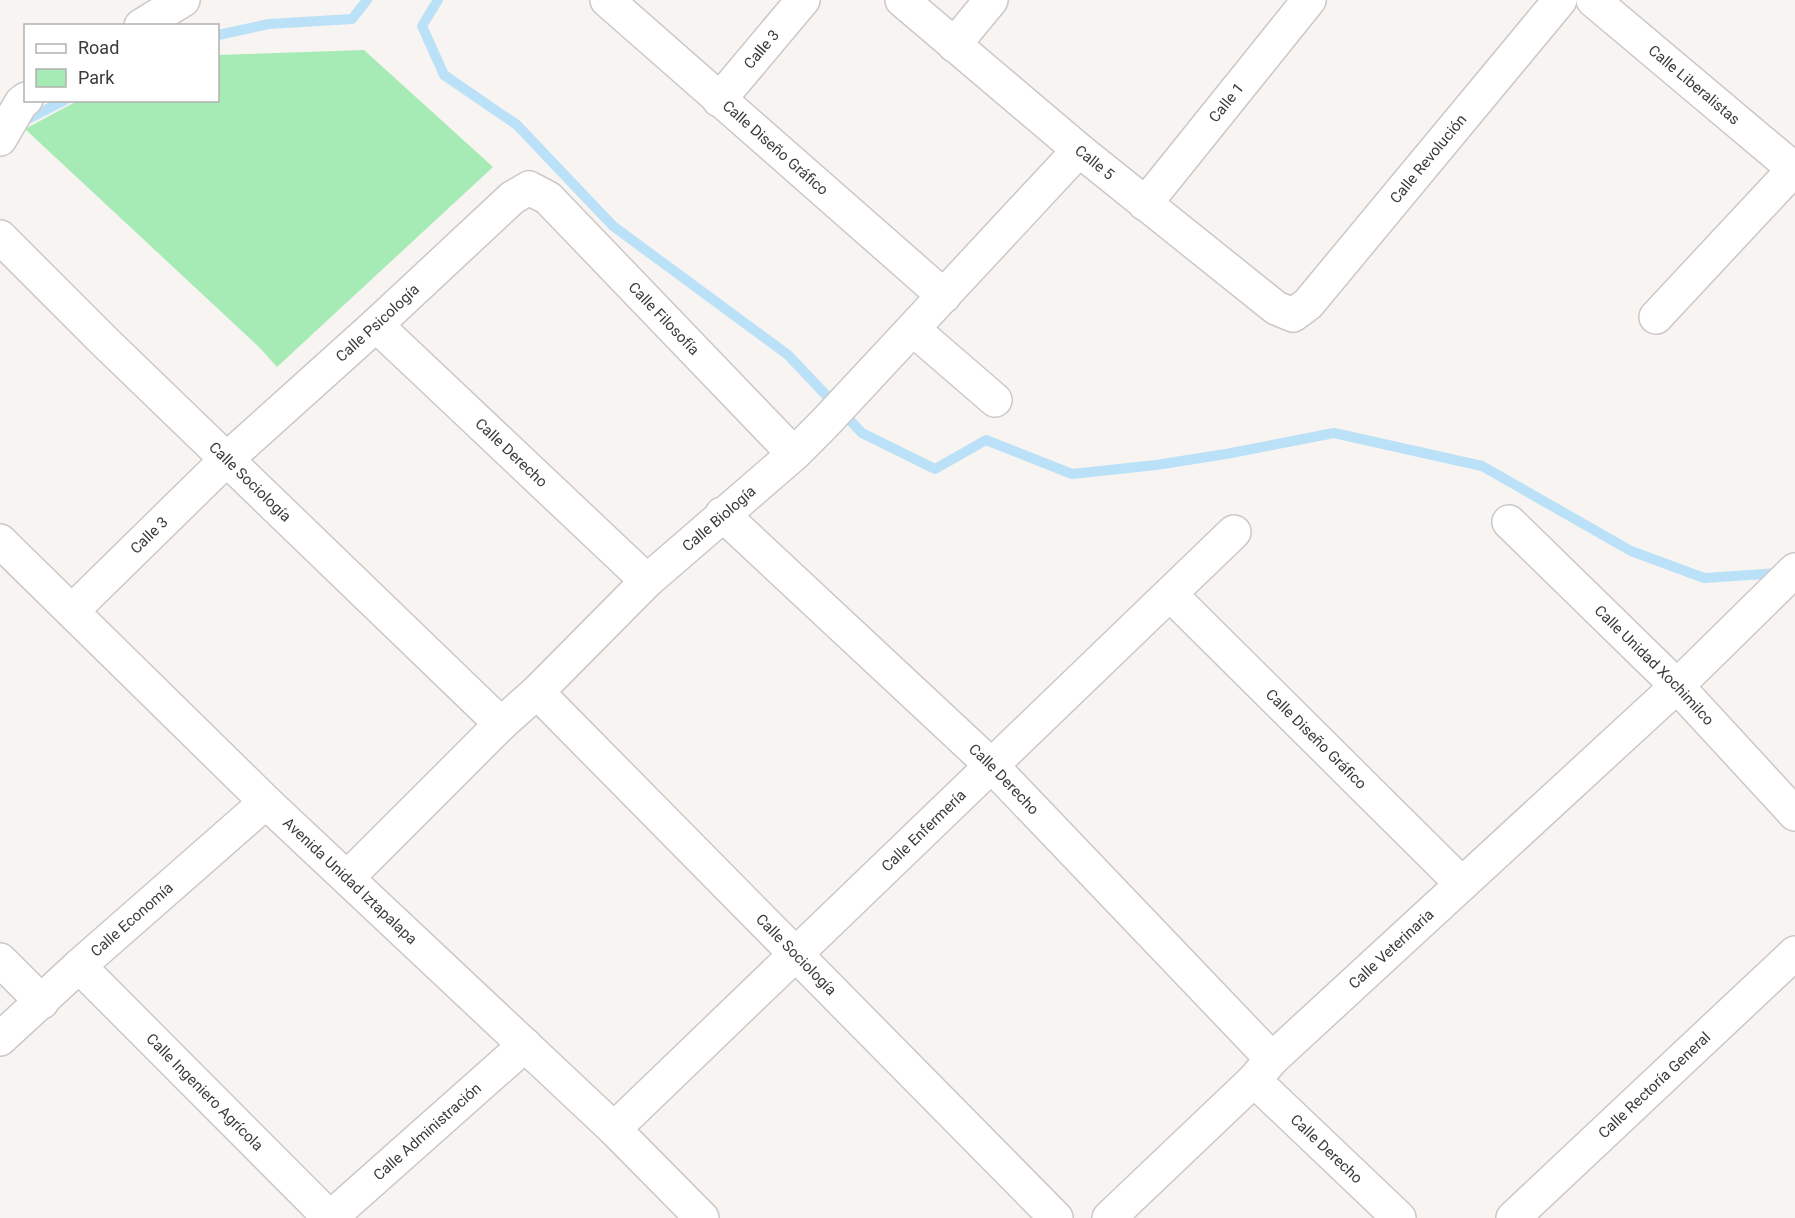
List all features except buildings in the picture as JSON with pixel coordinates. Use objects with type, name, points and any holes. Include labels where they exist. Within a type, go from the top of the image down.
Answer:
[{"type":"street","name":"Calle Diseño Gráfico","points":[[607,0],[944,296]]},
{"type":"street","name":"Calle 3","points":[[719,100],[803,0]]},
{"type":"street","name":"Calle 5","points":[[902,0],[1145,204],[1276,309],[1293,315]]},
{"type":"street","points":[[954,45],[991,0]]},
{"type":"street","name":"Calle 1","points":[[1145,204],[1309,0]]},
{"type":"street","name":"Calle Revolución","points":[[1293,315],[1308,304],[1560,0]]},
{"type":"street","name":"Calle Liberalistas","points":[[1593,0],[1794,168]]},
{"type":"street","points":[[144,24],[176,2]]},
{"type":"street","points":[[0,139],[23,101]]},
{"type":"street","name":"Calle Biología","points":[[348,877],[501,724],[537,692],[646,581],[794,454],[914,330],[1079,150]]},
{"type":"street","points":[[1656,317],[1794,168]]},
{"type":"street","name":"Calle Psicología","points":[[227,459],[376,325],[512,198],[529,188]]},
{"type":"street","name":"Calle Filosofía","points":[[529,188],[548,198],[794,454]]},
{"type":"street","name":"Calle Sociología","points":[[0,237],[112,349],[501,724]]},
{"type":"street","name":"Calle Derecho","points":[[376,325],[646,581]]},
{"type":"street","points":[[914,330],[995,400]]},
{"type":"street","name":"Calle 3","points":[[72,611],[227,459]]},
{"type":"street","name":"Calle Derecho","points":[[722,514],[991,765],[1399,1218]]},
{"type":"street","name":"Calle Unidad Xochimilco","points":[[1509,522],[1677,686],[1795,814]]},
{"type":"street","name":"Calle Enfermería","points":[[614,1129],[1234,532]]},
{"type":"street","name":"Avenida Unidad Iztapalapa","points":[[2,546],[72,611],[266,802],[614,1129],[702,1218]]},
{"type":"street","name":"Calle Veterinaria","points":[[1109,1218],[1263,1069],[1677,686],[1784,581]]},
{"type":"street","name":"Calle Diseño Gráfico","points":[[1170,594],[1462,884]]},
{"type":"street","name":"Calle Sociología","points":[[537,692],[1056,1218]]},
{"type":"street","name":"Calle Economía","points":[[0,1039],[79,966],[266,802]]},
{"type":"street","name":"Calle Rectoría General","points":[[1513,1218],[1795,953]]},
{"type":"street","points":[[0,960],[42,1002]]},
{"type":"street","name":"Calle Ingeniero Agrícola","points":[[79,966],[330,1218]]},
{"type":"street","name":"Calle Administración","points":[[330,1218],[525,1045]]},
{"type":"green space","points":[[364,50],[493,167],[277,367],[258,346],[25,129],[75,102],[219,102],[219,55]]},
{"type":"waterway","points":[[219,35],[269,24],[352,19],[367,0]]},
{"type":"waterway","points":[[438,0],[422,26],[444,75],[517,125],[613,226],[788,355],[862,433],[935,469],[986,440],[1072,474],[1156,465],[1334,433],[1482,466],[1631,551],[1704,578],[1780,573]]},
{"type":"waterway","points":[[20,123],[61,102]]}]
